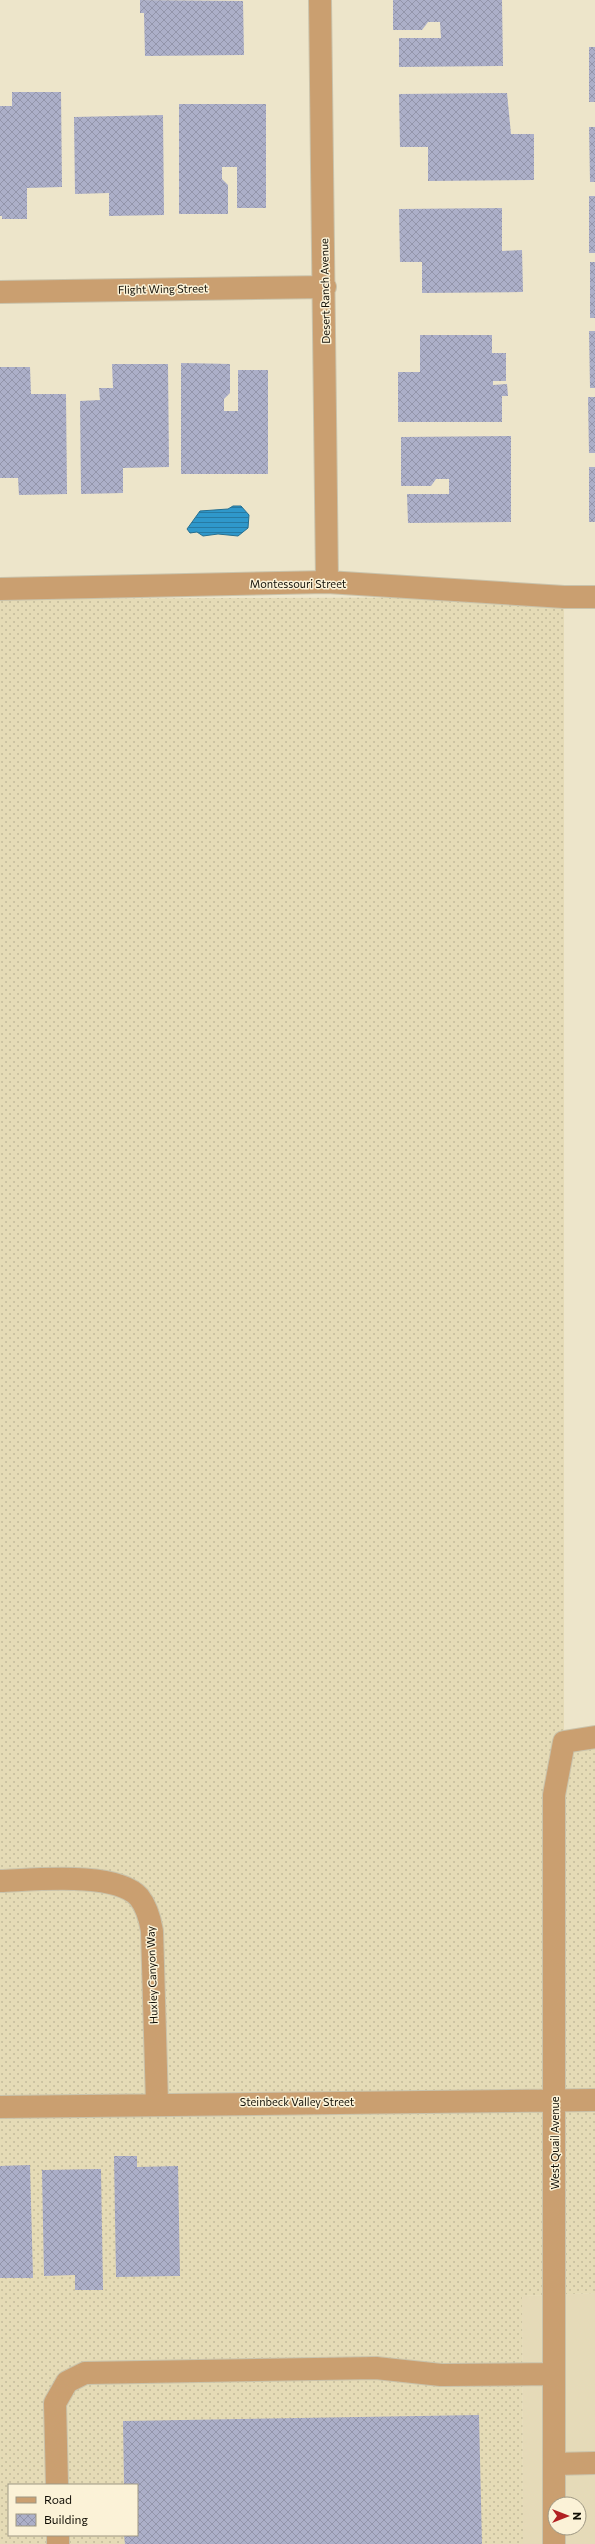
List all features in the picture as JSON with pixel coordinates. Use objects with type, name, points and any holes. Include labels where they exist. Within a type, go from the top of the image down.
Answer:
[{"type":"street","name":"Desert Ranch Avenue","points":[[320,0],[325,287],[327,582]]},
{"type":"street","name":"Flight Wing Street","points":[[0,292],[325,287]]},
{"type":"street","name":"Montessouri Street","points":[[0,589],[327,582],[564,597],[595,597]]},
{"type":"street","name":"West Quail Avenue","points":[[554,2544],[554,1795],[564,1742],[595,1736]]},
{"type":"street","name":"Huxley Canyon Way","points":[[0,1881],[96,1880],[119,1885],[138,1896],[148,1912],[152,1931],[156,2103]]},
{"type":"street","name":"Steinbeck Valley Street","points":[[0,2107],[156,2103],[595,2100]]},
{"type":"street","points":[[57,2484],[55,2403],[67,2382],[85,2374],[376,2368],[441,2376],[554,2374]]},
{"type":"street","points":[[554,2464],[595,2463]]},
{"type":"shaded area","points":[[595,2293],[595,2544],[523,2544],[522,2296]]},
{"type":"sand","points":[[564,597],[564,1742],[595,1737],[595,2293],[522,2296],[523,2544],[0,2544],[0,599]]},
{"type":"water","points":[[233,506],[241,506],[249,515],[248,528],[238,536],[218,534],[203,536],[197,532],[190,533],[187,529],[200,511],[228,509]]},
{"type":"building","points":[[140,0],[243,1],[244,55],[145,56],[144,13],[140,13]]},
{"type":"building","points":[[393,0],[502,0],[503,66],[399,67],[399,38],[441,38],[440,22],[428,22],[422,30],[393,30]]},
{"type":"building","points":[[589,47],[595,47],[595,102],[589,102]]},
{"type":"building","points":[[12,92],[61,92],[62,187],[27,188],[27,219],[2,219],[2,216],[0,216],[0,106],[12,106]]},
{"type":"building","points":[[507,93],[511,134],[534,134],[534,180],[428,181],[428,147],[400,147],[399,94]]},
{"type":"building","points":[[179,104],[266,104],[266,208],[237,208],[237,167],[222,167],[222,179],[228,185],[228,214],[179,214]]},
{"type":"building","points":[[163,115],[164,215],[109,216],[109,193],[75,194],[74,117]]},
{"type":"building","points":[[589,127],[595,127],[595,182],[590,182]]},
{"type":"building","points":[[589,196],[595,196],[595,253],[589,253]]},
{"type":"building","points":[[502,208],[502,251],[522,250],[523,292],[422,293],[422,262],[400,262],[399,209]]},
{"type":"building","points":[[590,262],[595,262],[595,318],[590,318]]},
{"type":"building","points":[[589,331],[595,331],[595,388],[590,388]]},
{"type":"building","points":[[420,335],[492,335],[492,353],[506,353],[506,381],[493,381],[493,385],[507,384],[508,396],[502,396],[502,422],[398,422],[398,372],[420,372]]},
{"type":"building","points":[[181,363],[230,364],[230,393],[224,399],[224,411],[238,411],[238,370],[268,370],[268,474],[181,474]]},
{"type":"building","points":[[112,364],[168,364],[169,467],[123,468],[123,493],[81,494],[80,401],[100,400],[99,388],[113,388]]},
{"type":"building","points":[[0,367],[30,367],[31,394],[66,394],[67,494],[19,495],[18,478],[0,478]]},
{"type":"building","points":[[588,397],[595,397],[595,453],[589,453]]},
{"type":"building","points":[[511,436],[511,522],[408,523],[407,494],[449,494],[449,479],[436,479],[431,486],[401,486],[401,437]]},
{"type":"building","points":[[589,467],[595,467],[595,522],[589,522]]},
{"type":"building","points":[[114,2156],[137,2156],[137,2167],[178,2166],[180,2276],[116,2277]]},
{"type":"building","points":[[30,2165],[33,2278],[0,2278],[0,2166]]},
{"type":"building","points":[[101,2169],[103,2290],[75,2290],[75,2275],[44,2276],[42,2170]]},
{"type":"building","points":[[479,2415],[482,2544],[125,2544],[124,2536],[138,2536],[138,2484],[124,2484],[123,2421]]}]
